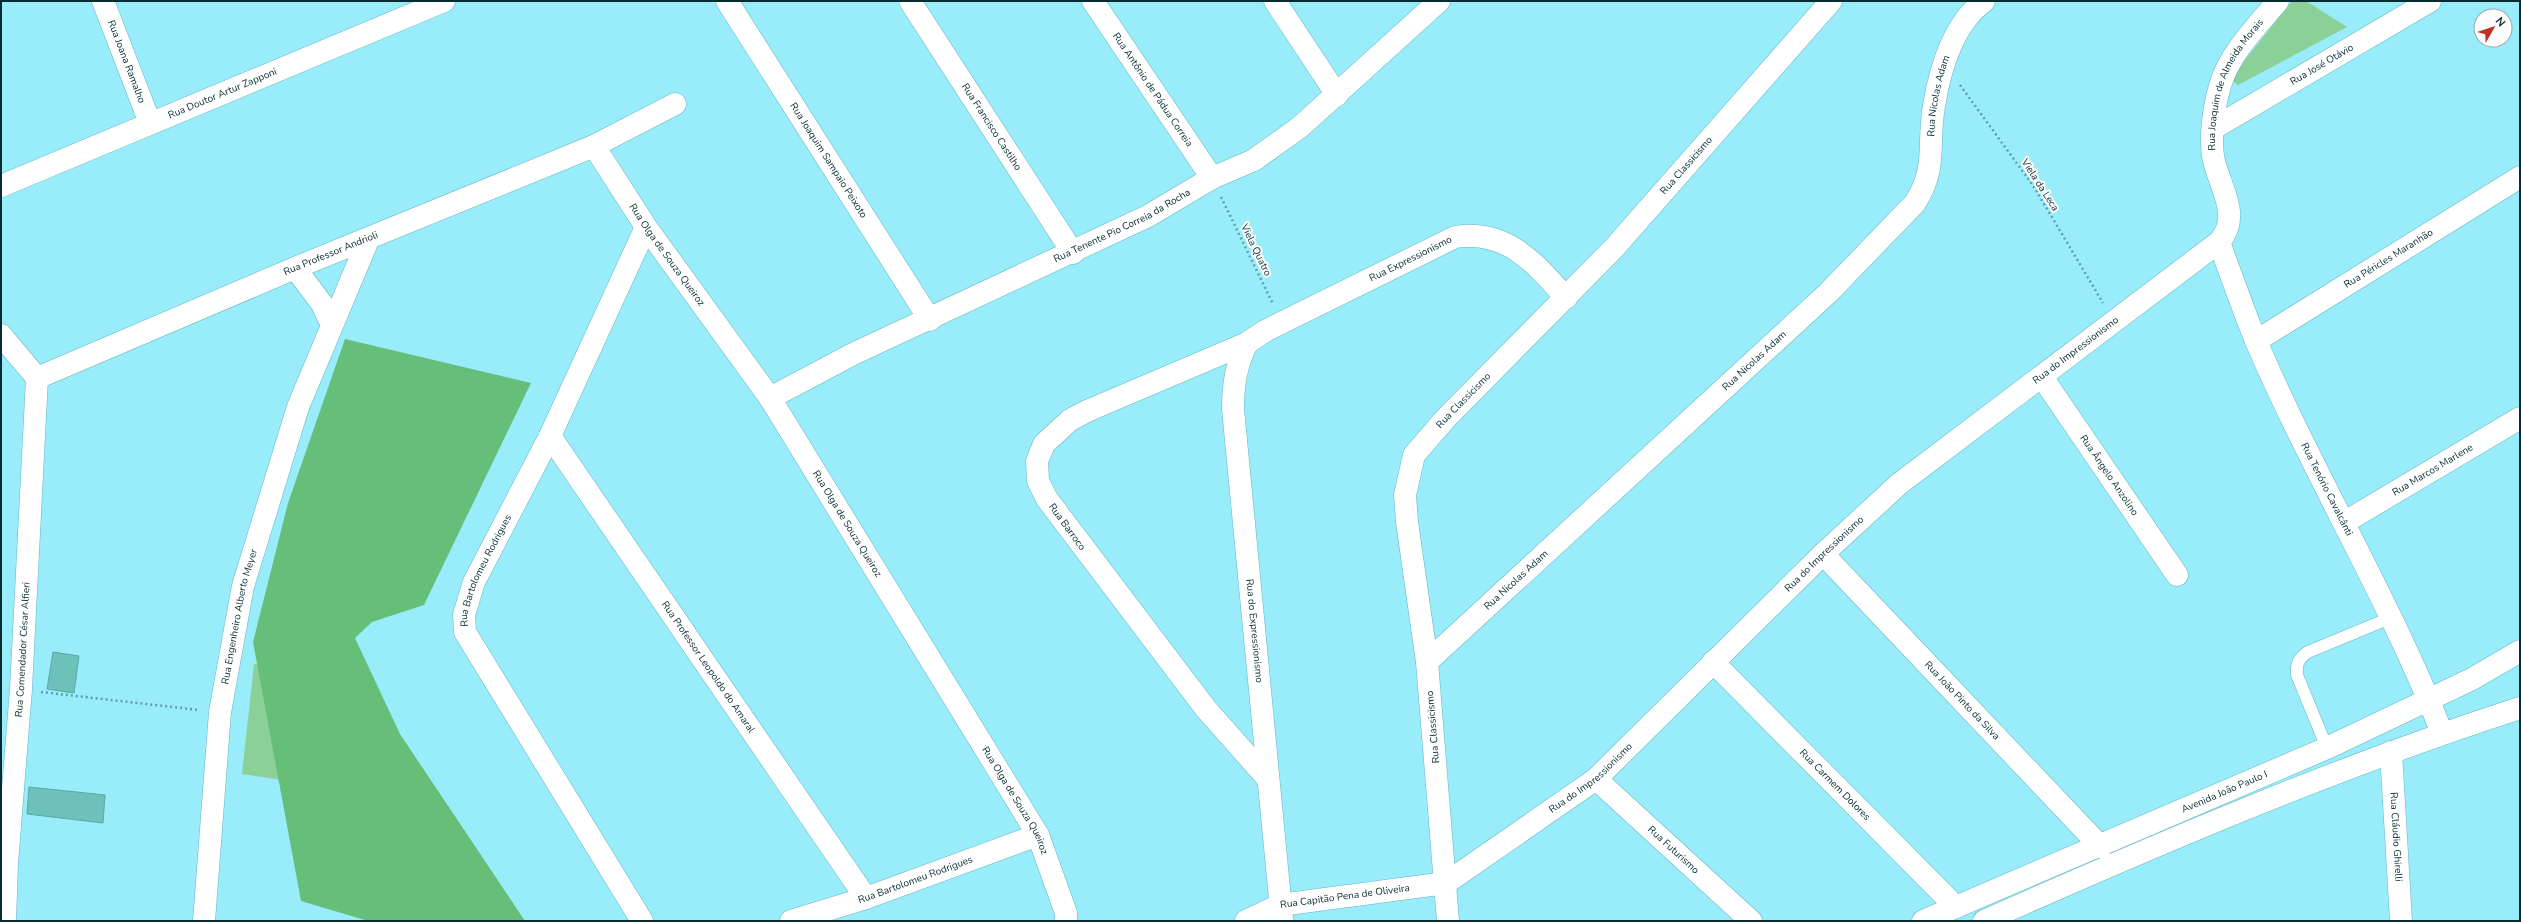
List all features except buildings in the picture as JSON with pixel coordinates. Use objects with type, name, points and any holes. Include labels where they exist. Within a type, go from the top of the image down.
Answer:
[{"type":"street","name":"Rua Joana Ramalho","points":[[103,1],[150,123]]},
{"type":"street","name":"Rua Doutor Artur Zapponi","points":[[1,186],[444,1]]},
{"type":"street","name":"Rua Joaquim Sampaio Peixoto","points":[[728,1],[930,320]]},
{"type":"street","name":"Rua Francisco Castilho","points":[[910,1],[1073,253]]},
{"type":"street","name":"Rua Antônio de Pádua Correia","points":[[1093,1],[1215,185]]},
{"type":"street","points":[[1275,1],[1337,95]]},
{"type":"street","name":"Rua Tenente Pio Correia da Rocha","points":[[770,398],[853,354],[930,320],[1215,185],[1237,169],[1273,147],[1337,95],[1439,1]]},
{"type":"street","name":"Rua Classicismo","points":[[1448,921],[1427,662],[1406,522],[1405,495],[1414,455],[1446,418],[1566,298],[1694,159],[1830,1]]},
{"type":"street","name":"Rua Nicolas Adam","points":[[1427,662],[1823,299],[1915,203],[1923,190],[1932,161],[1934,106],[1944,64],[1960,28],[1984,1]]},
{"type":"street","name":"Rua Joaquim de Almeida Morais","points":[[2219,242],[2228,230],[2230,214],[2213,155],[2217,97],[2224,74],[2237,52],[2278,1]]},
{"type":"street","name":"Rua José Otávio","points":[[2214,128],[2430,1]]},
{"type":"street","name":"Rua Professor Andrioli","points":[[37,378],[295,268],[368,240],[594,146],[675,104]]},
{"type":"street","name":"Rua Olga de Souza Queiroz","points":[[594,146],[646,227],[770,398],[1038,835],[1066,913],[1066,921]]},
{"type":"street","name":"Rua Péricles Maranhão","points":[[2256,341],[2520,177]]},
{"type":"street","name":"Rua Bartolomeu Rodrigues","points":[[642,921],[465,632],[464,615],[474,582],[550,436],[646,227]]},
{"type":"street","name":"Rua Expressionismo","points":[[1247,343],[1282,322],[1455,237],[1469,235],[1491,238],[1525,255],[1566,298]]},
{"type":"street","name":"Rua Engenheiro Alberto Meyer","points":[[204,921],[220,712],[243,586],[298,407],[368,240]]},
{"type":"street","name":"Rua do Impressionismo","points":[[1446,883],[1596,779],[1823,554],[1899,484],[2219,242]]},
{"type":"street","name":"Rua Tenório Cavalcânti","points":[[2219,242],[2256,341],[2345,522],[2429,700],[2442,733]]},
{"type":"street","points":[[295,268],[322,304],[332,325]]},
{"type":"street","points":[[1,335],[37,378]]},
{"type":"street","name":"Rua do Expressionismo","points":[[1247,343],[1237,364],[1233,386],[1233,409],[1281,913]]},
{"type":"street","name":"Rua Barroco","points":[[1247,343],[1070,420],[1044,444],[1037,461],[1038,481],[1060,519],[1206,709],[1268,779]]},
{"type":"street","name":"Rua Ângelo Anzolino","points":[[2042,377],[2177,575]]},
{"type":"street","name":"Rua Comendador César Alfieri","points":[[5,921],[4,864],[21,690],[37,378]]},
{"type":"street","name":"Rua Marcos Marlene","points":[[2345,522],[2520,418]]},
{"type":"street","name":"Rua Professor Leopoldo do Amaral","points":[[550,436],[866,898]]},
{"type":"street","name":"Rua João Pinto da Silva","points":[[1823,554],[2101,847]]},
{"type":"street","name":"Avenida João Paulo I","points":[[1923,921],[2101,847],[2327,748],[2429,700],[2520,651]]},
{"type":"street","name":"Rua Carmem Dolores","points":[[1713,662],[1956,907]]},
{"type":"street","points":[[1984,921],[2207,824],[2442,733],[2520,708]]},
{"type":"street","name":"Rua Cláudio Ghirelli","points":[[2391,752],[2401,921]]},
{"type":"street","name":"Rua Futurismo","points":[[1596,779],[1751,921]]},
{"type":"street","name":"Rua Bartolomeu Rodrigues","points":[[791,921],[866,898],[1038,835]]},
{"type":"street","name":"Rua Capitão Pena de Oliveira","points":[[1246,921],[1281,913],[1446,883]]},
{"type":"lane","points":[[2327,748],[2297,675],[2296,665],[2300,657],[2308,652],[2390,618]]},
{"type":"path","name":"Viela da Leca","points":[[1944,64],[2034,187],[2114,321]]},
{"type":"path","name":"Viela Quatro","points":[[1215,185],[1282,322]]},
{"type":"path","points":[[21,690],[220,712]]},
{"type":"green space","points":[[2292,1],[2306,1],[2347,27],[2238,85],[2230,79]]},
{"type":"green space","points":[[345,339],[531,383],[424,605],[372,622],[355,638],[400,734],[525,921],[368,921],[301,901],[253,642],[288,503]]},
{"type":"green space","points":[[254,664],[314,670],[302,783],[242,774]]}]
